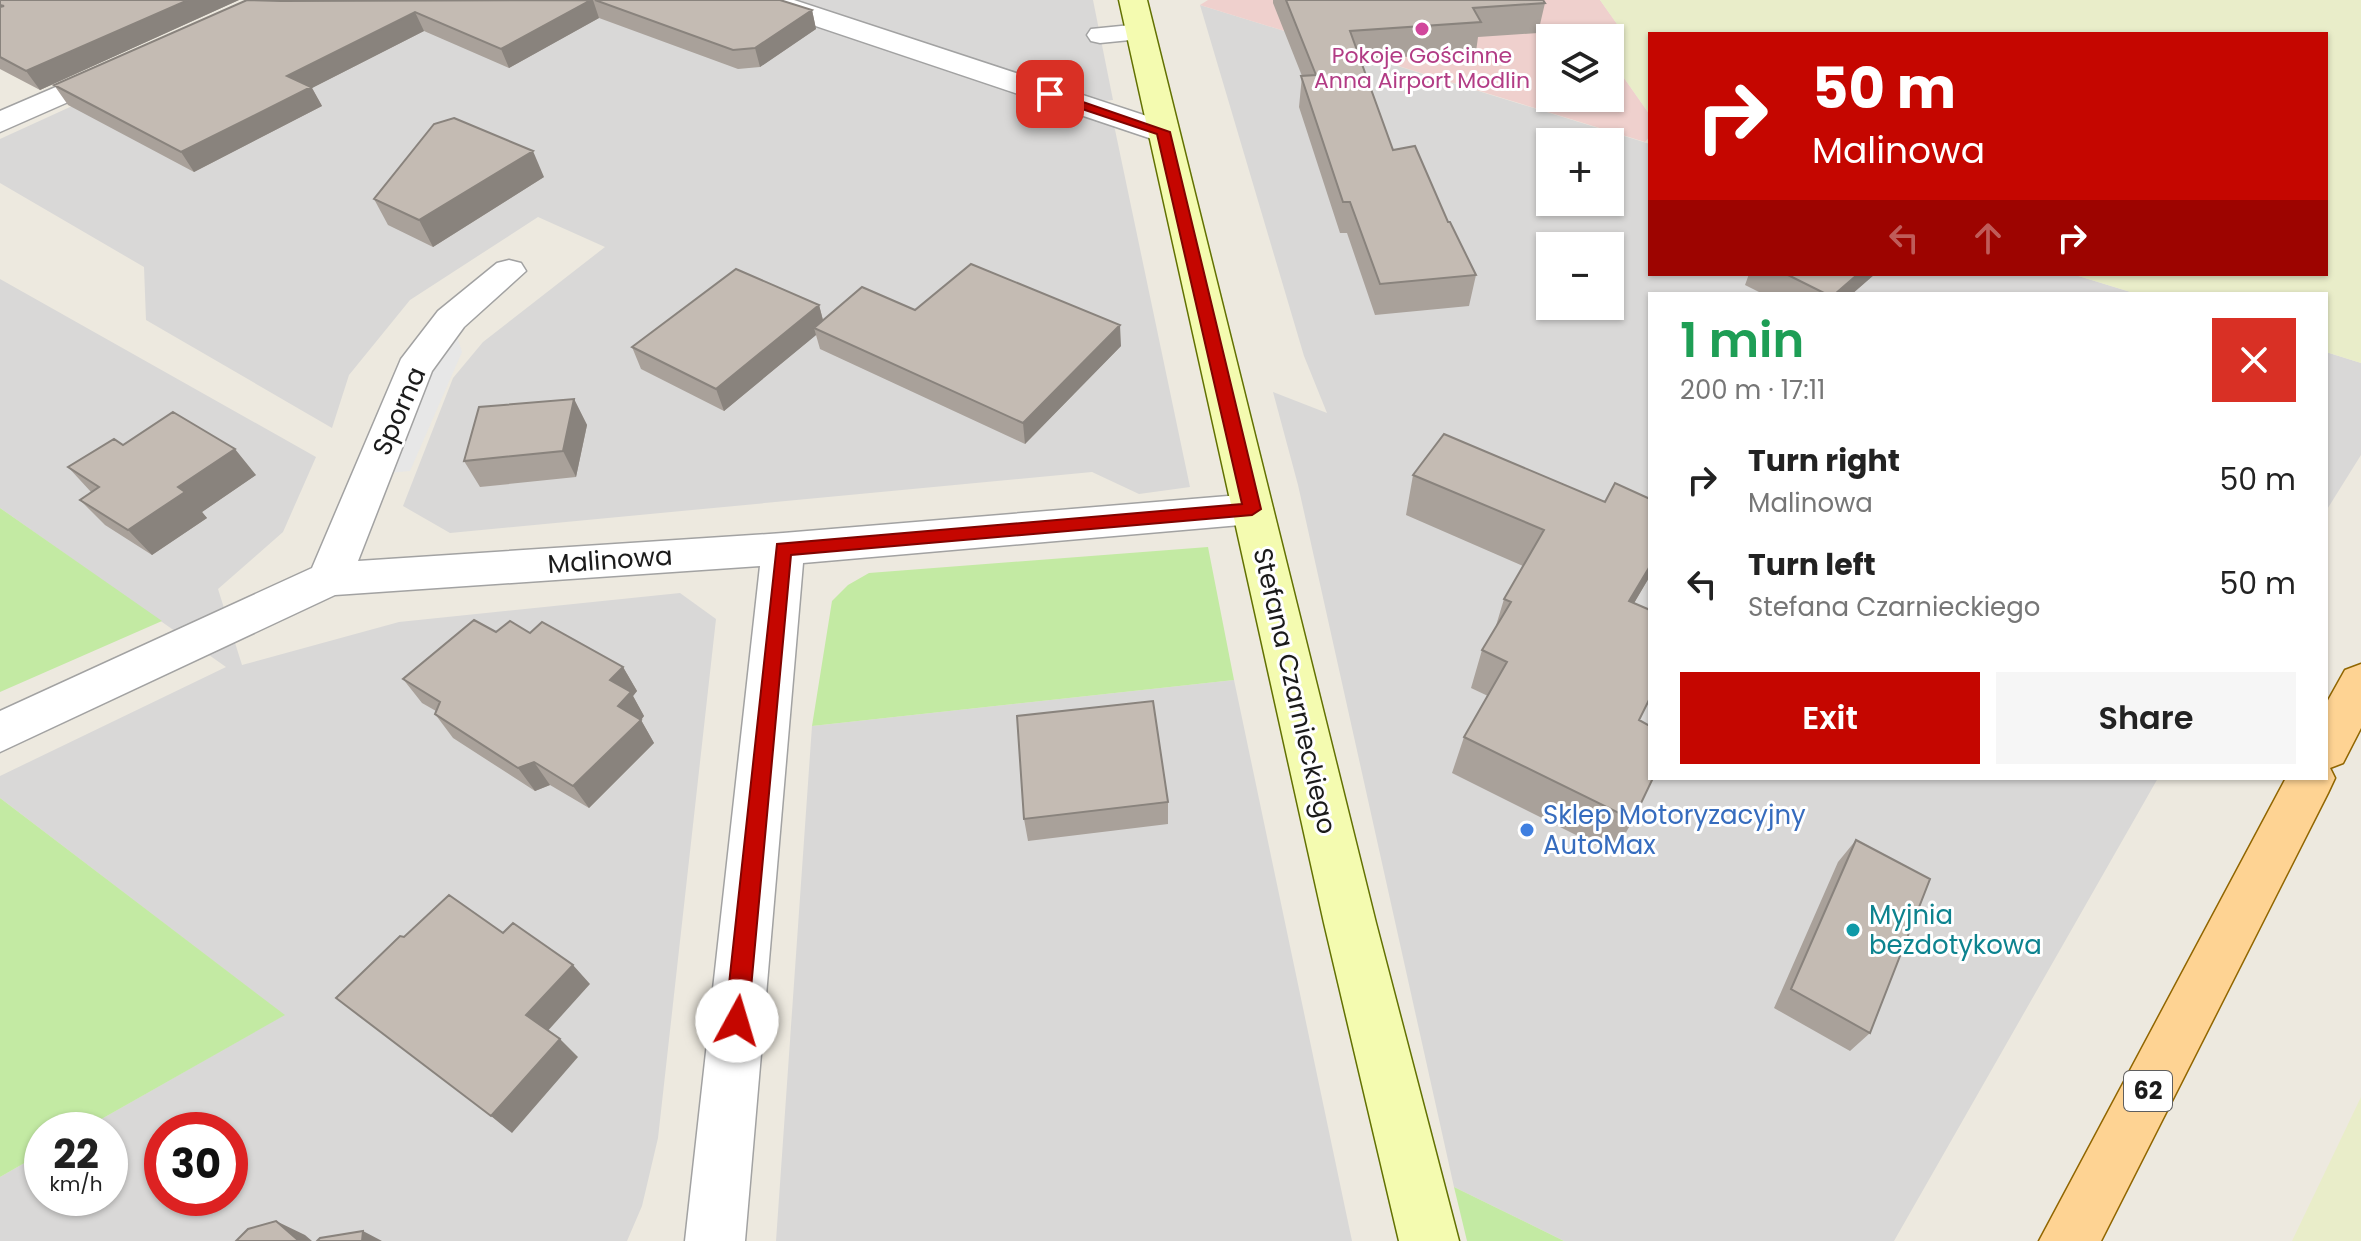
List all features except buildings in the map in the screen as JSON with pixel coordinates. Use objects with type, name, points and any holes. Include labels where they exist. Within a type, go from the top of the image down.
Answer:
[{"type":"main road","points":[[2328,745],[2361,683]]},
{"type":"main road","name":"62","points":[[2069,1241],[2310,780]]},
{"type":"street","points":[[766,0],[1163,132]]},
{"type":"street","name":"Stefana Czarnieckiego","points":[[1125,22],[1163,132],[1429,1241]]},
{"type":"street","points":[[0,123],[142,58]]},
{"type":"street","name":"Sporna","points":[[329,579],[414,368],[451,319],[509,271]]},
{"type":"street","name":"Malinowa","points":[[0,732],[329,579],[783,549],[1252,509]]},
{"type":"street","points":[[715,1241],[783,549]]},
{"type":"shaded area","points":[[304,0],[755,0],[1114,125],[1190,487],[1139,494],[1092,472],[450,533],[403,506],[453,378],[483,342],[605,247],[538,217],[410,300],[349,375],[332,428],[146,320],[144,267],[0,183],[0,139]]},
{"type":"shaded area","points":[[787,0],[1093,0],[1113,100],[1089,102]]},
{"type":"shaded area","points":[[1208,0],[1600,0],[1617,24],[1536,24],[1536,108],[1200,5]]},
{"type":"shaded area","points":[[1200,5],[1536,109],[1536,112],[1546,112],[1598,128],[1536,128],[1536,216],[1624,216],[1624,136],[1648,143],[1648,276],[2078,276],[2130,292],[1648,292],[1648,780],[2157,780],[1894,1241],[1564,1241],[1454,1187],[1298,485],[1273,392],[1327,413],[1304,356]]},
{"type":"shaded area","points":[[1624,78],[1648,112],[1648,138],[1645,142],[1624,136],[1624,128],[1600,128],[1548,112],[1624,112]]},
{"type":"shaded area","points":[[0,279],[316,457],[283,532],[218,589],[242,665],[399,622],[680,593],[716,619],[658,1138],[642,1206],[627,1241],[0,1241],[0,1177],[24,1163],[24,1216],[128,1216],[128,1112],[114,1112],[284,1015],[0,798],[0,776],[226,667],[0,508]]},
{"type":"shaded area","points":[[454,327],[462,352],[410,471],[377,474]]},
{"type":"shaded area","points":[[2328,353],[2361,363],[2361,455],[2328,508]]},
{"type":"shaded area","points":[[1234,680],[1352,1241],[776,1241],[812,726]]},
{"type":"green space","points":[[1600,0],[2361,0],[2361,363],[2328,353],[2328,292],[2130,292],[2078,276],[2328,276],[2328,32],[1648,32],[1648,112],[1624,78],[1624,24],[1617,24]]},
{"type":"green space","points":[[0,508],[162,621],[0,692]]},
{"type":"green space","points":[[1208,547],[1234,680],[812,726],[832,601],[848,585],[869,573]]},
{"type":"green space","points":[[0,798],[285,1015],[114,1112],[24,1112],[24,1163],[0,1177]]},
{"type":"green space","points":[[2361,1097],[2361,1241],[2292,1241]]},
{"type":"green space","points":[[1454,1187],[1564,1241],[1467,1241]]},
{"type":"place","name":"Pokoje Gościnne Anna Airport Modlin","points":[[1422,29]]},
{"type":"place","name":"Sklep Motoryzacyjny AutoMax","points":[[1527,830]]},
{"type":"place","name":"Myjnia bezdotykowa","points":[[1853,930]]},
{"type":"route","points":[[737,1021],[783,549],[1252,509],[1163,132],[1050,94]]}]
